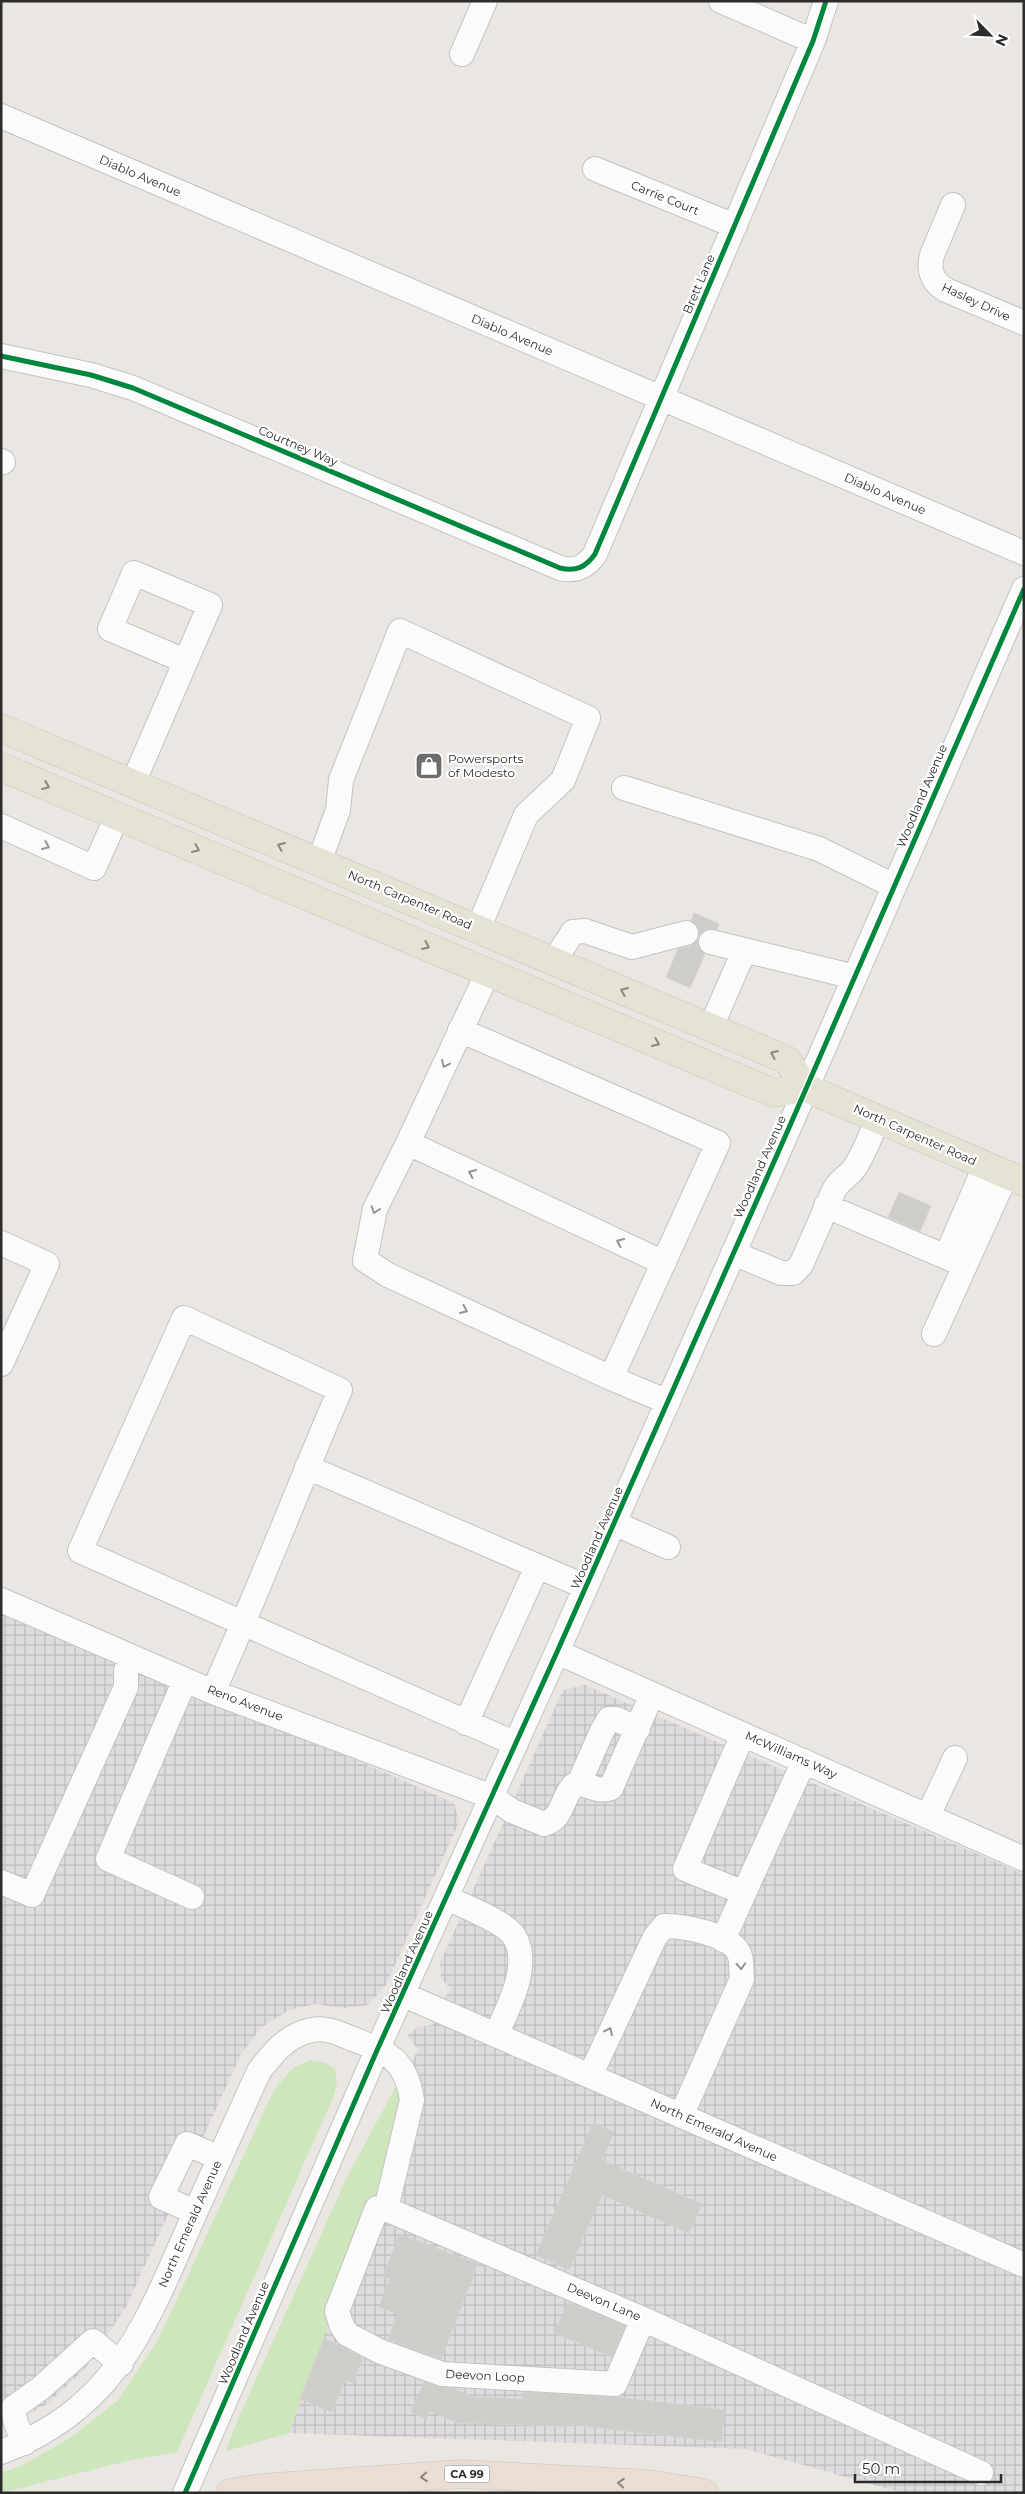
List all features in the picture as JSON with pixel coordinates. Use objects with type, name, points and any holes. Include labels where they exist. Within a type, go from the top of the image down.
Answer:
[{"type":"highway","name":"CA 99","points":[[230,2493],[260,2488],[461,2474],[649,2484],[704,2493]]},
{"type":"main road","name":"North Carpenter Road","points":[[1,728],[787,1060],[806,1088],[1005,1174]]},
{"type":"main road","points":[[1,744],[126,798],[179,803]]},
{"type":"main road","points":[[1,767],[774,1093],[806,1088]]},
{"type":"main road","points":[[278,884],[285,875],[299,874],[400,918],[467,924]]},
{"type":"street","points":[[462,54],[484,1]]},
{"type":"street","points":[[721,1],[813,41]]},
{"type":"street","name":"Brett Lane","points":[[580,568],[590,562],[595,554],[813,41],[826,1]]},
{"type":"street","name":"Diablo Avenue","points":[[1,116],[1024,553]]},
{"type":"street","name":"Carrie Court","points":[[595,169],[734,226]]},
{"type":"street","name":"Hasley Drive","points":[[953,205],[932,255],[930,263],[932,276],[938,285],[946,290],[1024,324]]},
{"type":"street","name":"Courtney Way","points":[[1,356],[91,375],[134,388],[560,568],[574,570],[580,568]]},
{"type":"street","name":"Woodland Avenue","points":[[184,2493],[378,2048],[404,1995],[558,1652],[1024,589]]},
{"type":"street","points":[[319,862],[338,810],[341,780],[400,631],[588,718],[563,780],[526,815],[467,924]]},
{"type":"street","points":[[133,783],[185,661]]},
{"type":"street","points":[[624,788],[819,849],[894,886]]},
{"type":"street","points":[[1,826],[94,868],[117,816]]},
{"type":"street","points":[[554,961],[573,932],[585,931],[632,948],[686,933]]},
{"type":"street","points":[[711,942],[854,977]]},
{"type":"street","points":[[711,1027],[744,951]]},
{"type":"street","points":[[488,972],[375,1209],[365,1260],[388,1274],[611,1378],[668,1402]]},
{"type":"street","points":[[460,1030],[718,1143],[611,1378]]},
{"type":"street","points":[[733,1253],[781,1273],[793,1273],[801,1265],[826,1206],[841,1179],[852,1172],[859,1161],[878,1119]]},
{"type":"street","points":[[408,1143],[664,1263]]},
{"type":"street","points":[[934,1334],[955,1261],[1005,1174]]},
{"type":"street","points":[[826,1206],[955,1261]]},
{"type":"street","points":[[1,1243],[46,1264],[1,1364]]},
{"type":"street","points":[[213,1692],[243,1622],[307,1467],[340,1390],[184,1318],[80,1551],[243,1622],[516,1744]]},
{"type":"street","points":[[307,1467],[586,1587]]},
{"type":"street","points":[[614,1523],[668,1547]]},
{"type":"street","points":[[466,1722],[536,1567]]},
{"type":"street","name":"Reno Avenue","points":[[1,1600],[213,1692],[492,1797],[512,1810],[544,1824],[553,1821],[559,1815],[570,1789],[580,1783]]},
{"type":"street","name":"McWilliams Way","points":[[558,1652],[1024,1859]]},
{"type":"street","points":[[1,1882],[32,1895],[126,1687],[126,1671],[132,1657]]},
{"type":"street","points":[[185,1680],[108,1859],[192,1897]]},
{"type":"street","points":[[638,1728],[616,1719],[609,1719],[602,1730],[580,1783],[595,1790],[603,1791],[611,1788],[638,1728],[652,1694]]},
{"type":"street","points":[[743,1734],[685,1869],[744,1894]]},
{"type":"street","points":[[928,1816],[955,1758]]},
{"type":"street","points":[[723,1940],[804,1762]]},
{"type":"street","points":[[446,1898],[503,1926],[513,1935],[519,1951],[519,1972],[513,1996],[496,2035]]},
{"type":"street","points":[[590,2076],[655,1937],[664,1926],[680,1926],[723,1940],[734,1945],[740,1955],[742,1979],[681,2116]]},
{"type":"street","name":"North Emerald Avenue","points":[[404,1995],[1024,2265]]},
{"type":"street","name":"North Emerald Avenue","points":[[1,2452],[25,2443],[67,2416],[104,2383],[121,2364],[153,2307],[259,2071],[283,2042],[314,2030],[332,2030],[378,2048]]},
{"type":"street","points":[[378,2048],[391,2056],[401,2066],[410,2083],[412,2100],[386,2209]]},
{"type":"street","points":[[195,2212],[162,2197],[187,2144],[220,2158]]},
{"type":"street","name":"Deevon Loop","points":[[386,2209],[377,2208],[337,2311],[341,2324],[347,2334],[378,2352],[442,2374],[615,2384],[643,2319]]},
{"type":"street","name":"Deevon Lane","points":[[386,2209],[643,2319],[982,2474]]},
{"type":"street","points":[[25,2443],[16,2424],[13,2408],[41,2388],[93,2341],[121,2364]]},
{"type":"shaded area","points":[[1,1604],[454,1803],[459,1822],[386,1985],[368,2005],[344,2008],[315,2004],[289,2010],[262,2027],[241,2054],[126,2307],[84,2370],[46,2405],[1,2428]]},
{"type":"shaded area","points":[[585,1685],[1024,1874],[1024,2493],[903,2493],[746,2449],[289,2433],[380,2182],[401,2088],[418,2049],[407,2036],[418,2027],[432,2025],[450,1988],[441,1978],[440,1963],[563,1690]]},
{"type":"green space","points":[[310,2060],[326,2063],[335,2069],[337,2083],[334,2095],[177,2452],[131,2460],[1,2493],[1,2473],[23,2465],[73,2436],[118,2400],[158,2340],[274,2090],[293,2068]]},
{"type":"green space","points":[[395,2088],[401,2088],[380,2182],[289,2433],[226,2451],[238,2419],[347,2177]]},
{"type":"building","points":[[694,913],[719,924],[717,929],[707,929],[699,936],[699,929],[691,921]]},
{"type":"building","points":[[698,940],[698,946],[705,954],[690,988],[666,977],[678,949],[690,946]]},
{"type":"building","points":[[899,1192],[931,1206],[920,1231],[888,1217]]},
{"type":"building","points":[[593,2123],[614,2132],[602,2160],[702,2204],[689,2233],[602,2195],[569,2270],[536,2255]]},
{"type":"building","points":[[399,2234],[478,2264],[441,2359],[388,2340],[398,2314],[379,2307],[390,2279],[383,2277]]},
{"type":"building","points":[[568,2302],[625,2326],[612,2357],[554,2333]]},
{"type":"building","points":[[324,2338],[363,2358],[353,2383],[345,2380],[332,2412],[300,2399]]},
{"type":"building","points":[[424,2382],[438,2387],[452,2388],[472,2397],[523,2399],[523,2392],[617,2397],[725,2410],[721,2442],[566,2424],[566,2426],[458,2423],[430,2411],[426,2419],[411,2412]]},
{"type":"cycle path","points":[[1,356],[91,375],[133,388],[560,568],[576,569],[588,562],[595,554],[813,41],[826,1]]},
{"type":"cycle path","points":[[185,2493],[378,2048],[557,1652],[788,1130],[1024,589]]},
{"type":"place","name":"Powersports of Modesto","points":[[429,766]]}]
